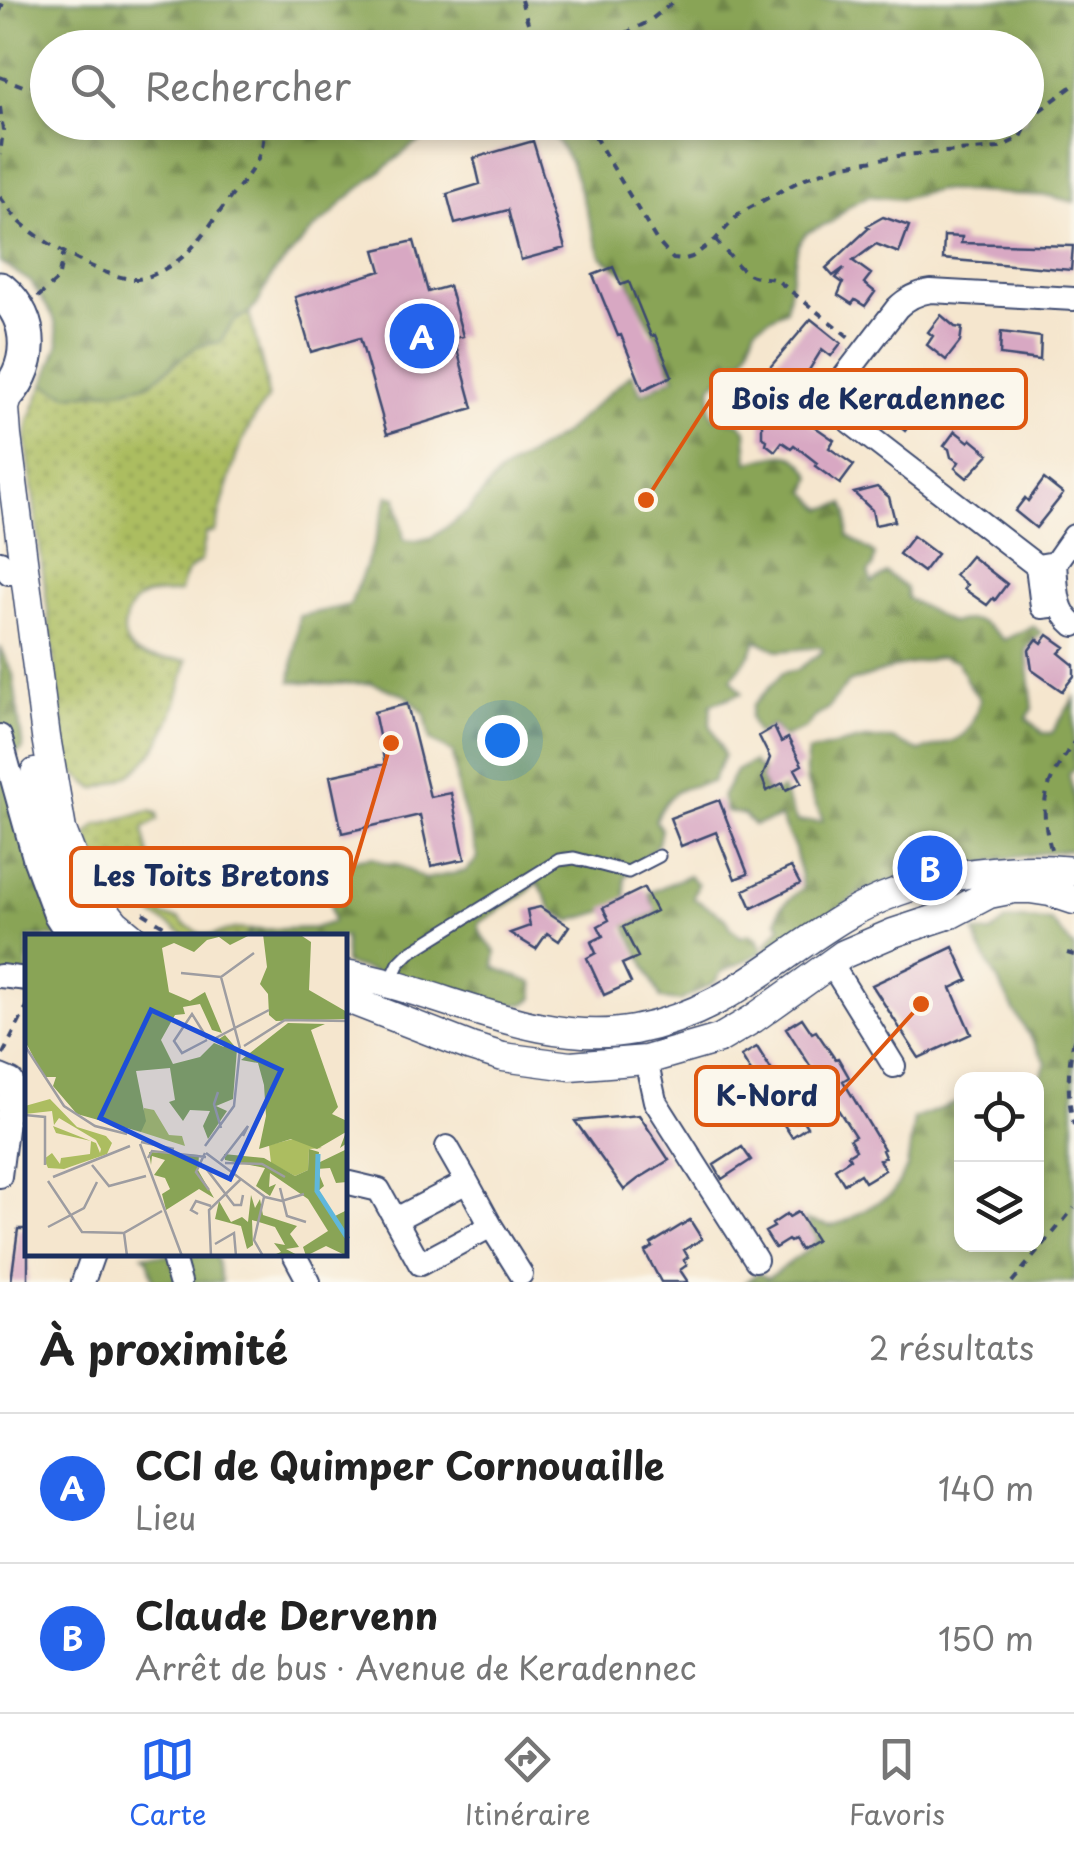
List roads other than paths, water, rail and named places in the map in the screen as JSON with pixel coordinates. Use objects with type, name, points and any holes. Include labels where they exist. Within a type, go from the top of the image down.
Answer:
[{"type":"main road","points":[[5,396],[22,373],[27,352],[26,330],[10,302]]},
{"type":"street","points":[[1074,300],[920,293],[896,308],[864,348],[841,380],[837,401],[850,422],[1046,564],[1063,614],[1074,624]]},
{"type":"street","points":[[5,396],[10,465],[58,814],[68,848],[84,880],[115,923],[137,931]]},
{"type":"street","points":[[0,508],[38,812],[60,882],[94,934]]},
{"type":"street","points":[[1046,564],[1074,536]]},
{"type":"street","points":[[0,736],[35,861],[66,934]]},
{"type":"street","points":[[348,998],[385,997],[560,1031],[634,1030],[682,1017],[724,998],[847,915],[885,896],[983,871],[1064,864]]},
{"type":"street","points":[[348,976],[471,1048],[503,1057],[570,1066],[646,1060],[719,1039],[830,962],[868,943],[951,914],[990,894],[1014,889],[1050,892],[1074,900]]},
{"type":"street","points":[[830,962],[894,1066]]},
{"type":"street","points":[[0,976],[25,980]]},
{"type":"street","points":[[646,1060],[655,1101],[756,1260]]},
{"type":"street","points":[[0,1076],[12,1081],[0,1176]]},
{"type":"street","points":[[446,1147],[521,1274]]},
{"type":"street","points":[[396,1219],[467,1182]]},
{"type":"street","points":[[348,1183],[379,1190],[420,1264],[491,1226]]},
{"type":"street","points":[[83,1282],[92,1257]]},
{"type":"street","points":[[173,1257],[180,1282]]},
{"type":"street","points":[[296,1257],[309,1282]]},
{"type":"lane","points":[[385,997],[399,963],[409,953],[559,860],[574,858],[628,872],[659,856]]},
{"type":"place","name":"CCI de Quimper Cornouaille","points":[[422,336]]},
{"type":"place","name":"Bois de Keradennec","points":[[646,500]]},
{"type":"place","name":"Les Toits Bretons","points":[[391,743]]},
{"type":"place","name":"Claude Dervenn","points":[[930,868]]},
{"type":"place","name":"K-Nord","points":[[921,1004]]}]
